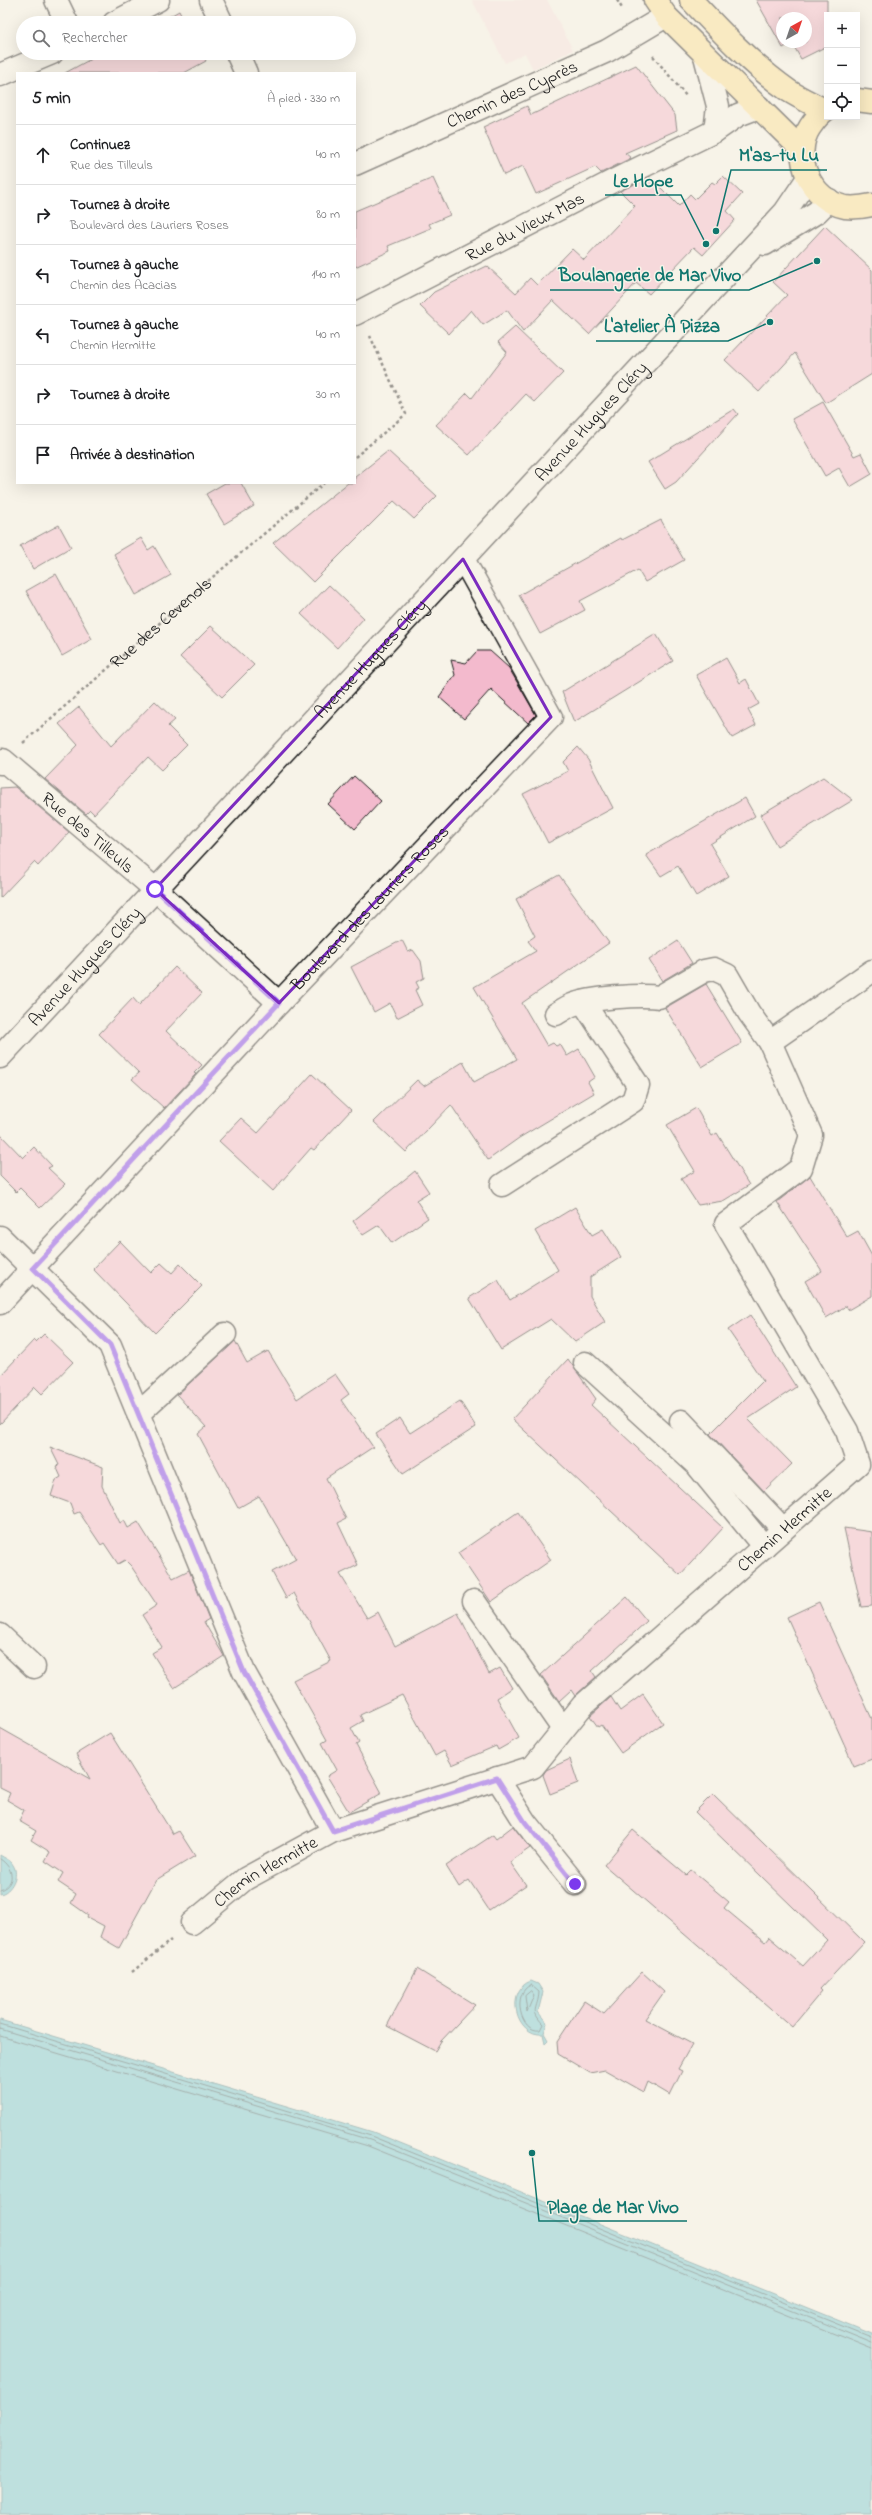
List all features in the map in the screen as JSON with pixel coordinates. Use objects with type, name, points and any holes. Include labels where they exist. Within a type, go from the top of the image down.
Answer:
[{"type":"main road","points":[[691,0],[718,28],[790,91],[824,109]]},
{"type":"main road","points":[[660,8],[705,56],[802,150]]},
{"type":"main road","points":[[860,100],[872,102]]},
{"type":"main road","points":[[824,112],[806,132],[802,150],[808,178],[816,191],[829,200],[843,207],[868,210]]},
{"type":"street","points":[[56,0],[64,16]]},
{"type":"street","points":[[127,16],[158,0]]},
{"type":"street","points":[[211,0],[219,16]]},
{"type":"street","name":"Chemin des Cyprès","points":[[356,164],[607,51],[636,34],[660,8]]},
{"type":"street","points":[[705,56],[718,106],[715,131]]},
{"type":"street","points":[[0,75],[35,60]]},
{"type":"street","points":[[240,60],[246,72]]},
{"type":"street","name":"Rue du Vieux Mas","points":[[357,313],[615,180],[715,131],[738,115],[759,107]]},
{"type":"street","name":"Avenue Hugues Cléry","points":[[0,1057],[785,212],[808,178]]},
{"type":"street","points":[[740,259],[800,223],[829,200]]},
{"type":"street","name":"Boulevard des Lauriers Roses","points":[[0,1303],[279,1003],[551,717],[463,559]]},
{"type":"street","name":"Rue des Tilleuls","points":[[2,762],[155,889],[279,1003]]},
{"type":"street","points":[[556,1014],[573,1005],[584,1002],[642,994],[659,997],[704,971],[714,969],[727,975],[749,1013],[770,1042],[872,971]]},
{"type":"street","points":[[502,1185],[633,1101],[638,1084],[584,1002]]},
{"type":"street","name":"Chemin Hermitte","points":[[192,1924],[245,1879],[333,1831],[533,1767],[583,1704],[858,1464],[848,1431],[726,1224],[801,1168],[811,1135],[770,1042]]},
{"type":"street","points":[[0,1237],[110,1345],[244,1672],[333,1831]]},
{"type":"street","points":[[138,1414],[225,1334]]},
{"type":"street","points":[[585,1363],[697,1465],[764,1546]]},
{"type":"street","points":[[681,1421],[783,1529]]},
{"type":"street","points":[[474,1601],[563,1729]]},
{"type":"street","points":[[0,1635],[34,1667]]},
{"type":"street","points":[[497,1778],[525,1822],[575,1884]]},
{"type":"path","points":[[617,0],[636,34],[689,100]]},
{"type":"path","points":[[356,456],[406,414],[357,313]]},
{"type":"path","name":"Rue des Cevenols","points":[[2,762],[195,592],[323,484]]},
{"type":"path","points":[[132,1972],[192,1924]]},
{"type":"highlighted area","points":[[463,559],[551,717],[279,1003],[155,889]]},
{"type":"shaded area","points":[[472,0],[547,0],[573,50],[533,69],[525,53],[505,63]]},
{"type":"water","points":[[0,1855],[12,1863],[15,1869],[15,1878],[11,1887],[4,1893],[0,1894]]},
{"type":"water","points":[[531,1981],[538,1984],[543,1992],[538,2012],[547,2023],[544,2033],[548,2040],[545,2043],[543,2034],[534,2033],[526,2028],[520,2021],[517,2012],[516,2003],[518,1994],[523,1986]]},
{"type":"water","points":[[0,2020],[373,2132],[872,2334],[872,2515],[0,2515]]},
{"type":"building","points":[[756,0],[827,0],[827,12],[824,12],[824,48],[801,59],[795,48],[812,48],[812,12],[776,12],[776,36]]},
{"type":"building","points":[[179,11],[182,16],[170,16]]},
{"type":"building","points":[[89,60],[206,61],[186,72],[67,72]]},
{"type":"building","points":[[636,65],[675,115],[677,130],[625,153],[631,158],[601,173],[595,167],[536,194],[523,166],[504,175],[483,127],[527,106],[531,115]]},
{"type":"building","points":[[723,176],[742,194],[727,211],[735,220],[703,255],[694,247],[649,294],[636,283],[589,334],[553,300],[523,332],[507,310],[483,325],[471,310],[449,334],[420,306],[434,292],[487,266],[516,293],[530,278],[537,285],[572,249],[584,260],[635,206],[620,191],[650,177],[679,206],[690,194],[695,199],[712,182],[715,184]]},
{"type":"building","points":[[433,178],[450,215],[429,224],[431,228],[388,246],[390,251],[356,267],[356,211]]},
{"type":"building","points":[[825,226],[872,270],[872,374],[826,403],[795,353],[759,392],[725,360],[787,295],[773,282]]},
{"type":"building","points":[[515,327],[563,373],[535,402],[526,394],[469,455],[436,425],[467,393],[472,398],[507,352],[498,342]]},
{"type":"building","points":[[823,402],[854,456],[861,453],[872,474],[850,487],[839,468],[825,476],[792,419]]},
{"type":"building","points":[[734,409],[738,414],[676,482],[665,489],[648,462]]},
{"type":"building","points":[[388,451],[437,496],[414,519],[394,501],[313,582],[273,543],[347,484],[356,484],[356,476]]},
{"type":"building","points":[[223,484],[242,484],[254,506],[224,524],[206,494]]},
{"type":"building","points":[[661,520],[684,560],[645,582],[638,570],[580,601],[585,610],[540,634],[519,595],[621,538],[622,540]]},
{"type":"building","points":[[59,525],[71,547],[33,569],[20,546]]},
{"type":"building","points":[[141,538],[148,550],[154,546],[171,575],[136,595],[114,554]]},
{"type":"building","points":[[56,574],[92,639],[62,656],[26,591]]},
{"type":"building","points":[[329,585],[364,618],[337,648],[301,614]]},
{"type":"building","points":[[211,626],[254,665],[222,697],[180,657]]},
{"type":"building","points":[[656,634],[673,661],[574,722],[562,692]]},
{"type":"building","points":[[477,651],[490,651],[509,668],[536,715],[528,723],[491,689],[464,719],[439,697],[455,675],[451,660],[466,663]]},
{"type":"building","points":[[726,658],[740,683],[746,679],[759,704],[748,710],[756,725],[732,738],[696,675]]},
{"type":"building","points":[[155,701],[175,720],[168,726],[187,745],[162,770],[148,757],[94,814],[90,810],[86,814],[45,779],[78,745],[59,724],[79,707],[111,746]]},
{"type":"building","points":[[578,747],[588,759],[613,808],[548,843],[523,794],[568,771],[563,762]]},
{"type":"building","points":[[354,776],[381,801],[355,829],[328,804]]},
{"type":"building","points":[[823,777],[853,800],[777,846],[760,815]]},
{"type":"building","points":[[15,787],[69,832],[38,866],[34,862],[0,898],[0,788]]},
{"type":"building","points":[[745,798],[755,816],[710,844],[729,876],[696,896],[678,866],[661,876],[646,855]]},
{"type":"building","points":[[559,875],[609,943],[522,1003],[547,1046],[553,1043],[556,1046],[560,1044],[567,1056],[579,1049],[595,1077],[588,1082],[594,1093],[519,1138],[488,1160],[451,1105],[406,1152],[374,1122],[417,1080],[424,1086],[463,1062],[474,1082],[517,1059],[474,987],[536,951],[528,941],[535,936],[516,899]]},
{"type":"building","points":[[402,940],[408,952],[413,950],[421,961],[424,978],[416,982],[419,988],[415,990],[422,1005],[397,1018],[390,1003],[374,1012],[351,967]]},
{"type":"building","points":[[678,941],[692,963],[662,981],[649,960]]},
{"type":"building","points":[[175,967],[202,993],[166,1031],[202,1065],[194,1073],[196,1074],[164,1108],[132,1079],[139,1073],[99,1034],[133,998],[139,1005]]},
{"type":"building","points":[[706,984],[742,1043],[702,1067],[665,1008]]},
{"type":"building","points":[[312,1074],[351,1110],[314,1150],[311,1148],[273,1191],[219,1141],[241,1118],[258,1133]]},
{"type":"building","points":[[696,1108],[712,1136],[717,1133],[749,1185],[723,1201],[698,1205],[681,1179],[695,1171],[667,1125]]},
{"type":"building","points":[[0,1134],[23,1158],[34,1147],[52,1166],[48,1168],[65,1184],[40,1208],[20,1188],[16,1192],[0,1176]]},
{"type":"building","points":[[415,1171],[429,1192],[416,1200],[428,1218],[392,1243],[379,1225],[363,1235],[353,1221]]},
{"type":"building","points":[[810,1176],[847,1237],[858,1231],[872,1256],[872,1296],[848,1310],[846,1306],[826,1318],[805,1281],[822,1271],[777,1202]]},
{"type":"building","points":[[575,1207],[592,1235],[603,1229],[621,1257],[590,1277],[590,1296],[605,1322],[575,1342],[551,1319],[501,1350],[469,1298],[498,1280],[510,1300],[558,1270],[535,1231]]},
{"type":"building","points":[[120,1241],[151,1273],[161,1263],[172,1273],[180,1264],[202,1286],[155,1333],[93,1269]]},
{"type":"building","points":[[750,1315],[796,1387],[748,1419],[792,1464],[764,1491],[710,1434],[763,1381],[728,1330]]},
{"type":"building","points":[[44,1334],[73,1362],[42,1394],[35,1387],[0,1424],[0,1376],[34,1340],[36,1342]]},
{"type":"building","points":[[235,1341],[247,1363],[268,1351],[297,1399],[335,1374],[349,1394],[341,1400],[373,1447],[326,1478],[346,1519],[338,1523],[358,1565],[340,1574],[367,1618],[378,1612],[395,1646],[458,1613],[489,1674],[500,1668],[512,1688],[497,1698],[519,1738],[498,1750],[496,1746],[452,1765],[444,1751],[435,1756],[402,1695],[360,1715],[363,1721],[351,1728],[359,1743],[356,1745],[382,1793],[349,1812],[327,1776],[337,1770],[322,1743],[327,1740],[293,1680],[331,1661],[294,1593],[286,1598],[272,1572],[296,1559],[259,1496],[238,1508],[198,1434],[206,1427],[177,1395]]},
{"type":"building","points":[[568,1359],[596,1399],[591,1405],[723,1528],[680,1575],[512,1419]]},
{"type":"building","points":[[460,1401],[476,1427],[403,1474],[376,1434],[400,1418],[410,1433]]},
{"type":"building","points":[[50,1447],[103,1467],[102,1486],[120,1523],[124,1520],[128,1528],[138,1522],[173,1578],[189,1570],[209,1619],[204,1622],[224,1656],[174,1688],[152,1653],[162,1647],[142,1615],[157,1605],[131,1566],[125,1560],[118,1564],[104,1543],[101,1545],[79,1512],[74,1514],[70,1503],[51,1496],[56,1480],[61,1477],[56,1466],[59,1465]]},
{"type":"building","points":[[518,1512],[551,1560],[491,1602],[458,1553]]},
{"type":"building","points":[[844,1528],[872,1532],[872,1606],[861,1607]]},
{"type":"building","points":[[627,1597],[647,1621],[592,1671],[596,1677],[575,1696],[571,1690],[559,1701],[541,1675]]},
{"type":"building","points":[[819,1602],[872,1719],[872,1759],[854,1766],[787,1617]]},
{"type":"building","points":[[643,1694],[663,1723],[621,1753],[601,1725],[598,1727],[590,1716],[611,1697],[620,1711]]},
{"type":"building","points":[[0,1728],[90,1779],[76,1754],[110,1733],[173,1834],[179,1831],[195,1856],[156,1880],[119,1948],[100,1937],[104,1926],[87,1917],[88,1915],[71,1903],[76,1894],[58,1882],[63,1873],[45,1861],[50,1852],[31,1840],[36,1831],[19,1821],[24,1810],[7,1800],[10,1793],[0,1788]]},
{"type":"building","points":[[570,1759],[578,1783],[550,1794],[543,1775],[546,1770]]},
{"type":"building","points":[[713,1794],[864,1942],[820,1989],[822,1991],[792,2027],[604,1865],[633,1830],[686,1875],[691,1870],[729,1902],[724,1908],[765,1942],[769,1937],[803,1966],[827,1940],[695,1812]]},
{"type":"building","points":[[513,1826],[530,1848],[510,1862],[526,1885],[489,1910],[469,1880],[459,1887],[446,1866],[493,1835],[496,1839]]},
{"type":"building","points":[[417,1969],[475,2005],[441,2041],[435,2051],[387,2026]]},
{"type":"building","points":[[642,1972],[664,1992],[645,2019],[692,2044],[678,2069],[682,2071],[670,2095],[648,2082],[644,2092],[605,2070],[590,2073],[558,2054],[557,2042],[584,2001],[604,2014]]},
{"type":"place","name":"M'as-tu Lu","points":[[716,231]]},
{"type":"place","name":"Le Hope","points":[[706,244]]},
{"type":"place","name":"Boulangerie de Mar Vivo","points":[[817,261]]},
{"type":"place","name":"L'atelier À Pizza","points":[[770,322]]},
{"type":"place","name":"Plage de Mar Vivo","points":[[532,2153]]},
{"type":"route","points":[[155,889],[279,1003],[33,1268],[110,1345],[244,1672],[333,1831],[497,1778],[525,1822],[575,1884]]}]
